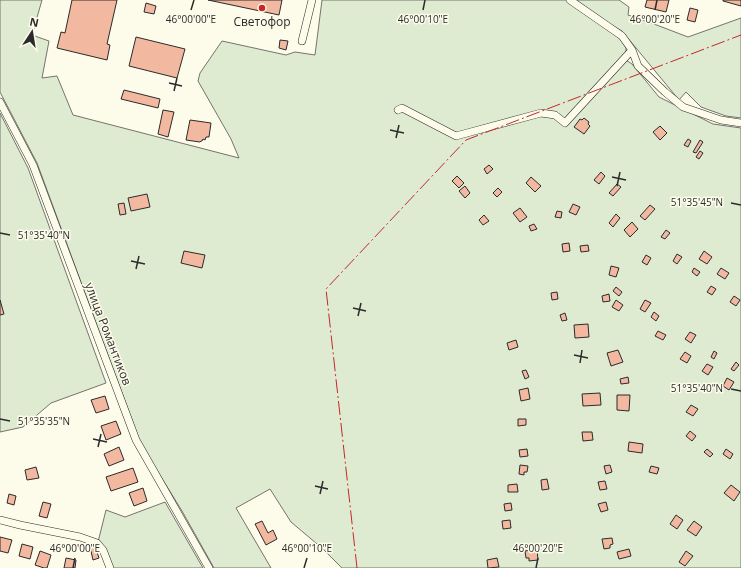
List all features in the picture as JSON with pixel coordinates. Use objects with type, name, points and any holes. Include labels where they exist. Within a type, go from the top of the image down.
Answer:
[{"type":"street","points":[[302,41],[312,0]]},
{"type":"street","points":[[570,0],[622,36],[632,50],[638,66],[683,107],[721,120],[741,123]]},
{"type":"street","points":[[398,110],[402,108],[456,136],[541,113],[555,115],[565,123],[632,50]]},
{"type":"street","name":"улица Романтиков","points":[[0,102],[33,165],[136,440],[209,568]]},
{"type":"street","points":[[0,520],[80,537],[97,543],[103,550],[110,568]]},
{"type":"green space","points":[[0,0],[42,0],[32,35],[49,41],[42,78],[57,76],[73,115],[239,158],[231,139],[198,81],[200,73],[222,41],[286,55],[295,52],[315,55],[322,0],[569,0],[620,39],[626,48],[626,60],[632,64],[659,97],[713,124],[741,128],[741,568],[342,568],[323,549],[291,522],[270,489],[236,508],[271,568],[214,568],[139,439],[37,163],[0,92]]},
{"type":"green space","points":[[573,0],[619,0],[629,7],[628,15],[688,37],[741,18],[741,118],[726,116],[701,107],[686,92],[679,100],[622,31]]},
{"type":"green space","points":[[0,113],[28,168],[106,383],[51,403],[23,427],[0,432]]},
{"type":"green space","points":[[165,502],[203,568],[107,568],[98,542],[106,510],[125,517]]},
{"type":"building","points":[[72,0],[117,0],[107,44],[110,45],[107,60],[57,48],[61,32],[65,33]]},
{"type":"building","name":"Светофор","points":[[208,0],[282,0],[279,15]]},
{"type":"building","points":[[647,0],[669,0],[666,12],[645,7]]},
{"type":"building","points":[[741,0],[741,6],[723,1]]},
{"type":"building","points":[[146,3],[156,6],[154,14],[144,12]]},
{"type":"building","points":[[690,8],[698,10],[695,22],[687,20]]},
{"type":"building","points":[[136,37],[185,49],[177,78],[129,66]]},
{"type":"building","points":[[280,40],[288,41],[286,50],[279,48]]},
{"type":"building","points":[[124,90],[160,99],[158,108],[121,99]]},
{"type":"building","points":[[163,110],[174,112],[168,137],[158,134]]},
{"type":"building","points":[[584,118],[589,122],[588,124],[590,126],[584,134],[574,127],[580,119],[582,120]]},
{"type":"building","points":[[190,120],[211,123],[209,137],[206,137],[205,140],[203,139],[200,142],[186,140]]},
{"type":"building","points":[[660,126],[667,133],[660,140],[653,132]]},
{"type":"building","points":[[688,139],[691,141],[688,147],[684,145]]},
{"type":"building","points":[[700,140],[703,142],[696,153],[693,152]]},
{"type":"building","points":[[700,151],[703,153],[699,159],[696,157]]},
{"type":"building","points":[[489,165],[493,169],[487,174],[484,169]]},
{"type":"building","points":[[601,172],[605,176],[599,184],[594,180]]},
{"type":"building","points":[[457,176],[464,183],[459,188],[452,181]]},
{"type":"building","points":[[531,177],[541,186],[535,192],[526,183]]},
{"type":"building","points":[[617,184],[621,187],[613,196],[609,193]]},
{"type":"building","points":[[465,186],[470,193],[465,198],[459,191]]},
{"type":"building","points":[[498,188],[502,192],[497,197],[493,193]]},
{"type":"building","points":[[147,194],[150,207],[131,211],[128,198]]},
{"type":"building","points":[[124,203],[126,214],[120,215],[118,204]]},
{"type":"building","points":[[573,204],[580,207],[576,215],[569,212]]},
{"type":"building","points":[[650,205],[655,209],[645,220],[640,216]]},
{"type":"building","points":[[520,208],[527,217],[520,222],[513,213]]},
{"type":"building","points":[[557,211],[562,212],[561,218],[555,217]]},
{"type":"building","points":[[616,214],[620,218],[613,227],[609,223]]},
{"type":"building","points":[[484,215],[489,221],[483,225],[479,220]]},
{"type":"building","points":[[632,222],[638,229],[630,237],[624,230]]},
{"type":"building","points":[[534,224],[537,229],[531,231],[529,226]]},
{"type":"building","points":[[666,230],[670,233],[665,239],[661,237]]},
{"type":"building","points":[[569,243],[570,251],[563,252],[562,244]]},
{"type":"building","points":[[588,245],[589,251],[581,252],[580,246]]},
{"type":"building","points":[[184,251],[205,255],[202,268],[181,263]]},
{"type":"building","points":[[704,251],[712,257],[707,264],[699,259]]},
{"type":"building","points":[[677,254],[682,257],[677,264],[673,261]]},
{"type":"building","points":[[646,255],[651,258],[647,265],[642,262]]},
{"type":"building","points":[[611,266],[619,268],[616,277],[609,275]]},
{"type":"building","points":[[694,268],[700,272],[697,276],[692,272]]},
{"type":"building","points":[[721,268],[729,273],[725,279],[717,274]]},
{"type":"building","points":[[711,286],[716,289],[712,295],[707,292]]},
{"type":"building","points":[[616,287],[622,292],[619,296],[613,291]]},
{"type":"building","points":[[557,292],[558,299],[552,300],[551,293]]},
{"type":"building","points":[[609,294],[610,301],[603,302],[602,296]]},
{"type":"building","points":[[734,296],[740,300],[736,306],[730,302]]},
{"type":"building","points":[[0,300],[4,314],[0,315]]},
{"type":"building","points":[[616,300],[623,305],[619,311],[612,307]]},
{"type":"building","points":[[645,300],[651,303],[645,312],[640,309]]},
{"type":"building","points":[[654,312],[659,316],[656,321],[651,317]]},
{"type":"building","points":[[565,313],[567,320],[562,321],[560,315]]},
{"type":"building","points":[[588,324],[589,337],[575,338],[574,325]]},
{"type":"building","points":[[658,331],[666,335],[663,340],[655,336]]},
{"type":"building","points":[[690,332],[696,335],[691,343],[685,339]]},
{"type":"building","points":[[516,340],[518,347],[509,350],[507,343]]},
{"type":"building","points":[[618,350],[623,362],[611,366],[607,353]]},
{"type":"building","points":[[714,351],[717,353],[714,359],[711,357]]},
{"type":"building","points":[[685,352],[691,356],[687,363],[680,359]]},
{"type":"building","points":[[736,362],[739,365],[734,371],[731,369]]},
{"type":"building","points":[[707,364],[713,367],[708,375],[702,371]]},
{"type":"building","points":[[526,370],[529,377],[525,379],[522,371]]},
{"type":"building","points":[[628,377],[629,383],[621,384],[620,379]]},
{"type":"building","points":[[727,378],[734,382],[729,390],[723,386]]},
{"type":"building","points":[[528,388],[530,399],[521,401],[519,390]]},
{"type":"building","points":[[600,393],[601,405],[583,406],[582,394]]},
{"type":"building","points":[[617,395],[630,395],[629,411],[617,410]]},
{"type":"building","points":[[105,396],[109,409],[96,413],[91,400]]},
{"type":"building","points":[[691,405],[698,409],[693,416],[686,412]]},
{"type":"building","points":[[518,419],[526,419],[526,425],[518,426]]},
{"type":"building","points":[[116,421],[121,434],[106,440],[101,426]]},
{"type":"building","points":[[690,431],[696,436],[692,441],[686,436]]},
{"type":"building","points":[[582,432],[592,432],[593,440],[583,441]]},
{"type":"building","points":[[629,442],[643,444],[642,453],[628,451]]},
{"type":"building","points":[[119,447],[124,460],[109,466],[104,454]]},
{"type":"building","points":[[527,449],[528,456],[520,457],[519,450]]},
{"type":"building","points":[[707,449],[713,454],[710,457],[704,452]]},
{"type":"building","points":[[726,449],[733,454],[730,459],[723,454]]},
{"type":"building","points":[[520,465],[528,466],[527,472],[524,472],[524,475],[519,474]]},
{"type":"building","points":[[610,465],[612,472],[606,474],[604,466]]},
{"type":"building","points":[[651,466],[659,468],[657,474],[649,472]]},
{"type":"building","points":[[36,467],[39,478],[27,480],[25,470]]},
{"type":"building","points":[[133,468],[138,482],[111,491],[106,477]]},
{"type":"building","points":[[547,479],[549,489],[542,490],[541,480]]},
{"type":"building","points":[[605,481],[607,489],[600,490],[598,482]]},
{"type":"building","points":[[517,484],[518,492],[508,492],[508,485]]},
{"type":"building","points":[[731,485],[740,492],[734,501],[724,493]]},
{"type":"building","points":[[143,488],[147,501],[134,506],[129,493]]},
{"type":"building","points":[[9,494],[16,496],[14,505],[7,503]]},
{"type":"building","points":[[43,502],[51,504],[47,518],[39,516]]},
{"type":"building","points":[[606,502],[608,510],[601,512],[598,504]]},
{"type":"building","points":[[511,503],[512,510],[505,511],[504,504]]},
{"type":"building","points":[[676,515],[683,520],[677,529],[670,524]]},
{"type":"building","points":[[510,520],[511,528],[503,529],[502,521]]},
{"type":"building","points":[[262,521],[268,533],[273,530],[277,539],[266,545],[255,524]]},
{"type":"building","points":[[694,521],[702,527],[696,536],[687,530]]},
{"type":"building","points":[[0,537],[12,540],[8,553],[0,551]]},
{"type":"building","points":[[612,538],[613,544],[610,545],[610,548],[604,549],[602,539]]},
{"type":"building","points":[[22,544],[33,547],[30,559],[19,556]]},
{"type":"building","points":[[95,546],[99,558],[93,560],[90,547]]},
{"type":"building","points":[[537,549],[538,560],[529,561],[529,558],[526,558],[525,551]]},
{"type":"building","points":[[629,549],[631,556],[619,559],[617,552]]},
{"type":"building","points":[[40,551],[51,555],[47,568],[35,565]]},
{"type":"building","points":[[686,551],[693,556],[685,566],[679,562]]},
{"type":"building","points":[[66,558],[76,560],[75,568],[64,568]]},
{"type":"building","points":[[497,558],[499,567],[488,568],[487,560]]},
{"type":"power","points":[[357,568],[326,289],[466,140],[741,35]]},
{"type":"place","name":"Светофор","points":[[262,8]]}]
